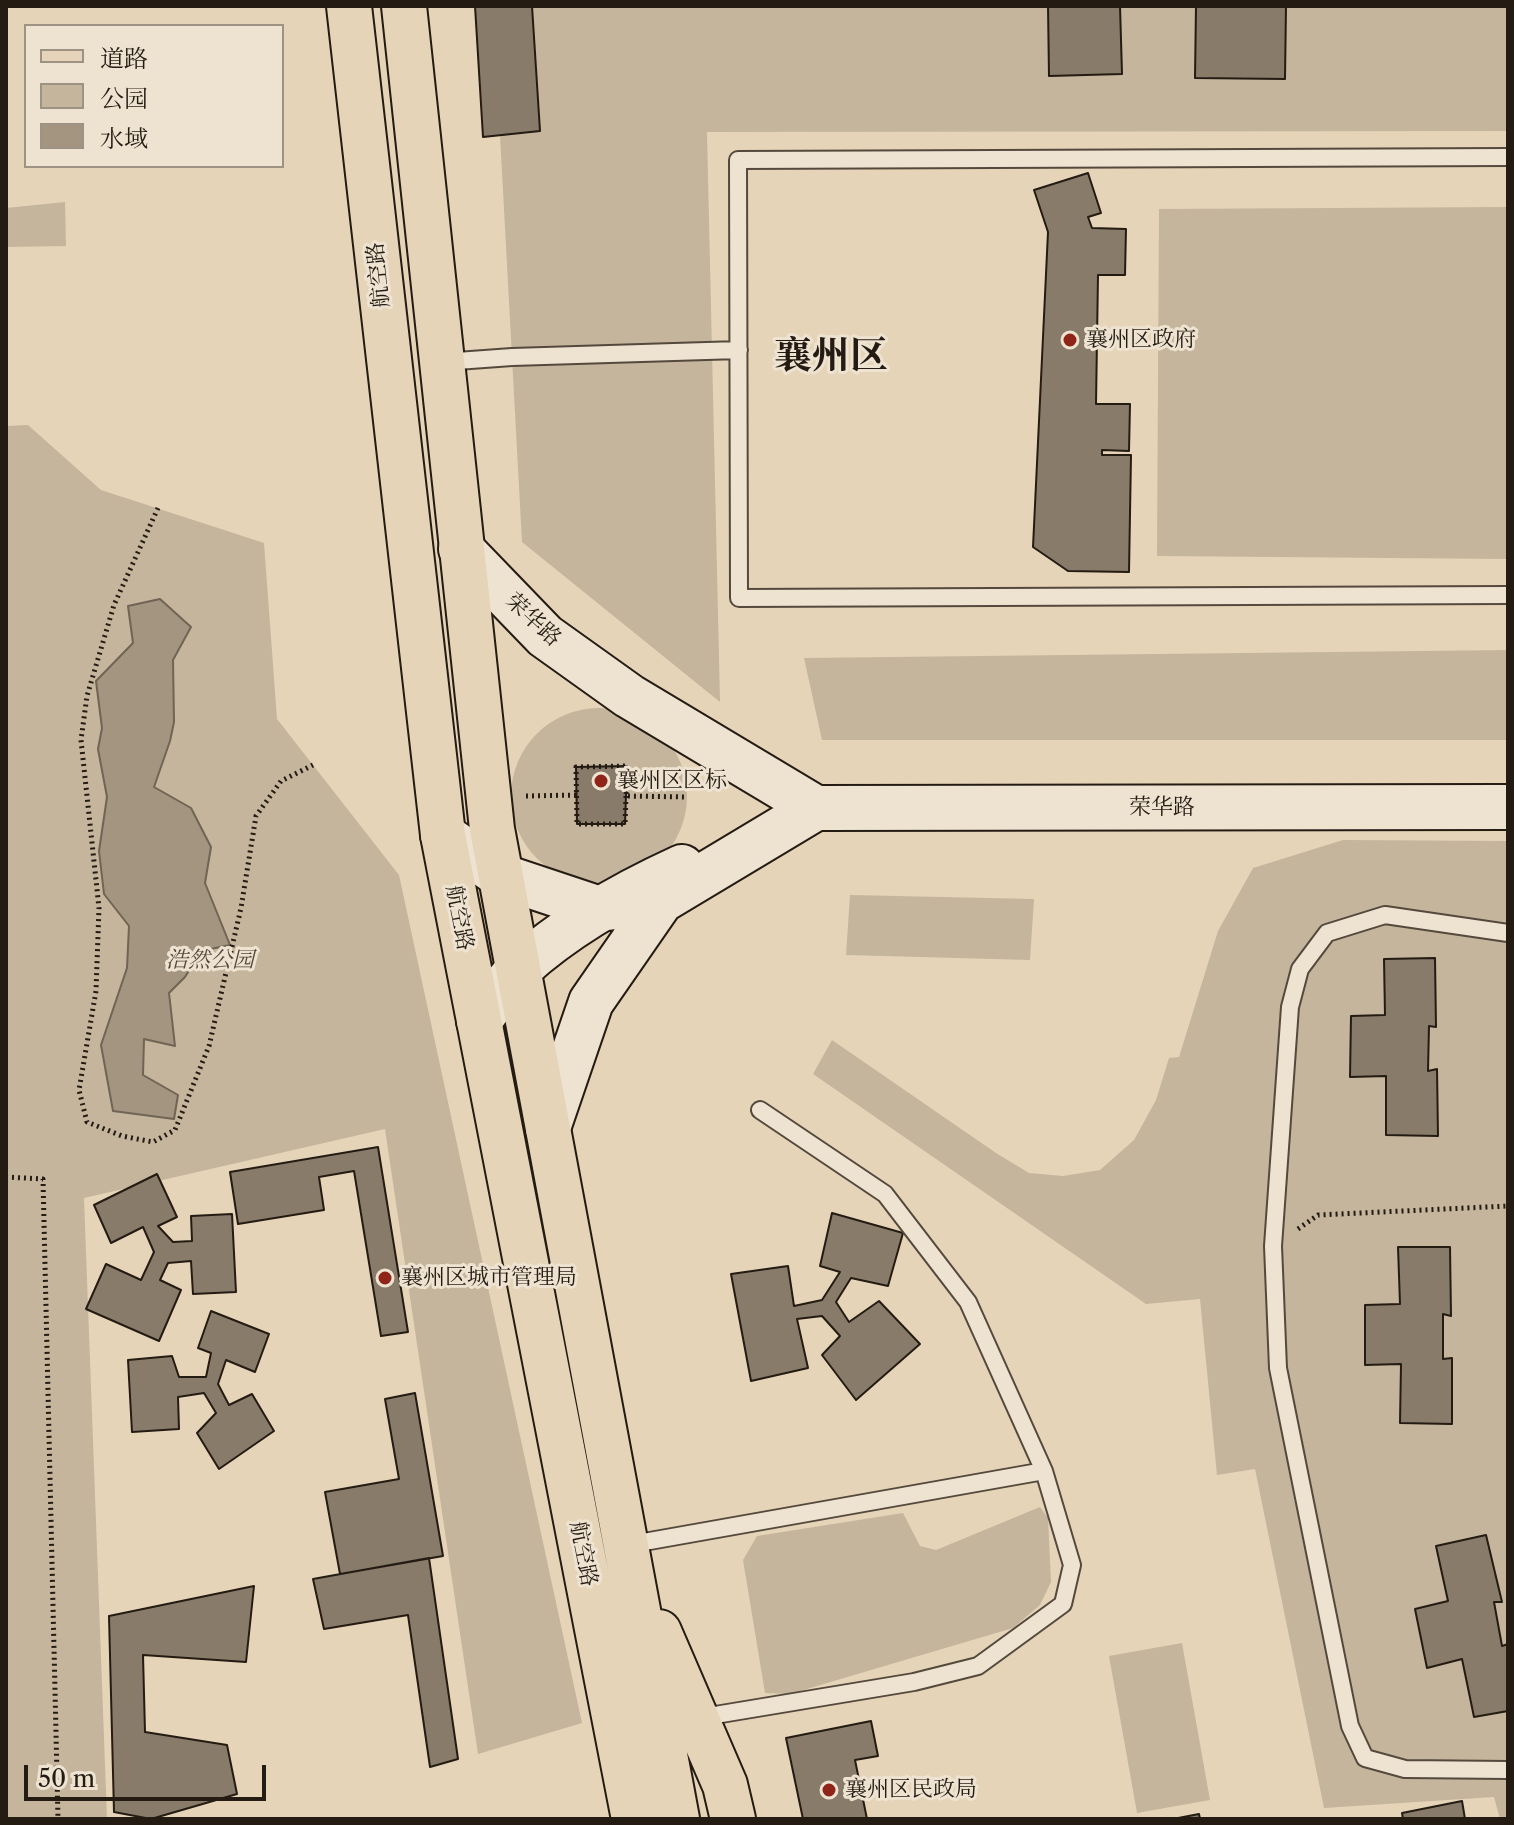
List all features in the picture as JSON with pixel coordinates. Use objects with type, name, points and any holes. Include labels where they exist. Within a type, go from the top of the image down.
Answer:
[{"type":"main road","name":"航空路","points":[[349,6],[443,835],[634,1819]]},
{"type":"main road","name":"航空路","points":[[404,6],[492,829],[677,1819]]},
{"type":"main road","name":"荣华路","points":[[461,549],[545,636],[629,696],[816,808],[1508,807]]},
{"type":"main road","points":[[443,835],[501,876],[600,909],[661,901],[816,808]]},
{"type":"main road","points":[[479,1021],[518,970],[600,909],[650,881],[816,808]]},
{"type":"main road","points":[[548,1128],[591,1002],[661,901]]},
{"type":"main road","points":[[627,1554],[725,1785],[733,1819]]},
{"type":"lane","points":[[1508,157],[738,160],[739,598],[1508,595]]},
{"type":"lane","points":[[442,362],[739,350]]},
{"type":"lane","points":[[1508,933],[1385,915],[1327,933],[1300,969],[1290,1007],[1273,1246],[1278,1368],[1350,1726],[1365,1758],[1405,1769],[1508,1770]]},
{"type":"lane","points":[[697,1718],[914,1682],[978,1666],[1063,1604],[1072,1565],[1044,1471],[968,1302],[885,1194],[760,1110]]},
{"type":"lane","points":[[627,1554],[1044,1471]]},
{"type":"path","points":[[158,508],[114,605],[87,696],[81,740],[99,908],[96,991],[79,1090],[87,1122],[122,1136],[153,1142],[175,1130],[209,1046],[241,908],[256,816],[281,781],[313,765]]},
{"type":"path","points":[[627,766],[626,796],[625,824],[577,824],[576,767],[627,766]]},
{"type":"path","points":[[524,796],[577,795]]},
{"type":"path","points":[[626,796],[687,797]]},
{"type":"path","points":[[6,1177],[43,1179],[58,1819]]},
{"type":"path","points":[[1273,1246],[1318,1215],[1508,1206]]},
{"type":"green space","points":[[493,6],[1508,6],[1508,131],[707,132],[720,702],[522,542]]},
{"type":"green space","points":[[65,202],[66,246],[6,247],[6,208]]},
{"type":"green space","points":[[1508,207],[1508,559],[1157,556],[1159,209]]},
{"type":"green space","name":"浩然公园","points":[[28,425],[101,490],[264,543],[277,719],[399,875],[582,1723],[478,1754],[385,1129],[84,1198],[107,1819],[6,1819],[6,426]]},
{"type":"green space","points":[[1508,650],[1508,740],[822,740],[804,658]]},
{"type":"green space","points":[[599,708],[633,714],[662,733],[681,762],[687,796],[681,830],[662,859],[633,878],[599,884],[565,878],[536,859],[517,830],[511,796],[517,762],[536,733],[565,714]]},
{"type":"green space","points":[[1343,840],[1508,841],[1508,1819],[1500,1819],[1494,1797],[1324,1808],[1255,1469],[1217,1475],[1200,1299],[1146,1304],[813,1074],[832,1040],[1029,1173],[1063,1176],[1100,1170],[1134,1140],[1156,1100],[1169,1058],[1179,1057],[1218,931],[1253,868]]},
{"type":"green space","points":[[850,895],[1034,899],[1030,960],[846,955]]},
{"type":"green space","points":[[1040,1507],[1048,1518],[1051,1582],[1040,1605],[1013,1628],[790,1694],[765,1693],[743,1560],[757,1536],[903,1513],[920,1546],[936,1550]]},
{"type":"green space","points":[[1182,1643],[1210,1800],[1137,1813],[1109,1656]]},
{"type":"water","points":[[160,599],[191,627],[173,660],[174,722],[154,787],[191,808],[211,847],[205,883],[230,945],[201,951],[185,977],[169,993],[175,1046],[144,1039],[143,1075],[178,1095],[174,1119],[113,1111],[101,1045],[127,968],[129,926],[104,894],[99,851],[107,797],[98,749],[102,728],[96,681],[133,643],[128,606]]},
{"type":"building","points":[[475,6],[532,6],[540,131],[483,137]]},
{"type":"building","points":[[1048,6],[1120,6],[1122,74],[1049,76]]},
{"type":"building","points":[[1196,6],[1286,6],[1285,79],[1195,78]]},
{"type":"building","name":"襄州区政府","points":[[1088,173],[1101,213],[1088,217],[1092,228],[1126,229],[1125,275],[1098,275],[1096,404],[1130,404],[1129,451],[1102,450],[1102,455],[1131,455],[1129,572],[1068,571],[1033,547],[1048,232],[1034,190]]},
{"type":"building","name":"襄州区区标","points":[[627,766],[625,824],[577,824],[576,767]]},
{"type":"building","points":[[1435,958],[1436,1027],[1429,1026],[1428,1071],[1437,1069],[1438,1136],[1386,1135],[1386,1076],[1350,1077],[1351,1016],[1385,1015],[1384,959]]},
{"type":"building","name":"襄州区城市管理局","points":[[378,1147],[408,1332],[381,1336],[354,1171],[319,1177],[324,1210],[238,1224],[230,1172]]},
{"type":"building","points":[[157,1174],[177,1217],[158,1226],[173,1242],[192,1241],[191,1216],[232,1214],[236,1292],[193,1294],[191,1261],[168,1263],[160,1280],[181,1290],[159,1341],[86,1309],[106,1264],[141,1280],[154,1252],[143,1227],[111,1243],[94,1205]]},
{"type":"building","points":[[832,1213],[903,1233],[888,1286],[851,1278],[836,1302],[849,1322],[879,1301],[920,1344],[856,1400],[822,1355],[840,1336],[822,1316],[797,1319],[808,1368],[751,1381],[731,1274],[788,1266],[794,1306],[822,1300],[840,1272],[820,1266]]},
{"type":"building","points":[[1398,1247],[1450,1247],[1451,1316],[1443,1314],[1443,1359],[1452,1358],[1452,1424],[1400,1423],[1401,1364],[1365,1365],[1365,1305],[1400,1304]]},
{"type":"building","points":[[211,1311],[269,1334],[255,1372],[226,1360],[218,1384],[229,1405],[252,1394],[274,1431],[219,1469],[197,1433],[216,1413],[204,1393],[178,1397],[179,1429],[132,1432],[128,1360],[172,1356],[179,1377],[206,1377],[211,1353],[198,1348]]},
{"type":"building","points":[[415,1393],[443,1556],[340,1574],[325,1492],[399,1479],[385,1399]]},
{"type":"building","points":[[1486,1535],[1502,1602],[1494,1602],[1502,1646],[1508,1644],[1508,1711],[1474,1717],[1462,1659],[1427,1668],[1415,1609],[1448,1601],[1436,1546]]},
{"type":"building","points":[[429,1558],[458,1759],[430,1767],[408,1615],[324,1629],[313,1579]]},
{"type":"building","points":[[254,1586],[246,1662],[143,1655],[145,1732],[227,1745],[237,1794],[151,1819],[114,1812],[109,1616]]},
{"type":"building","name":"襄州区民政局","points":[[871,1721],[878,1756],[855,1760],[867,1819],[803,1819],[786,1738]]},
{"type":"building","points":[[1462,1801],[1465,1819],[1403,1819],[1402,1813]]},
{"type":"building","points":[[1199,1814],[1200,1819],[1173,1819]]},
{"type":"place","name":"襄州区政府","points":[[1070,340]]},
{"type":"place","name":"襄州区区标","points":[[601,781]]},
{"type":"place","name":"襄州区城市管理局","points":[[385,1278]]},
{"type":"place","name":"襄州区民政局","points":[[829,1790]]},
{"type":"district","name":"襄州区","points":[[831,357]]}]
